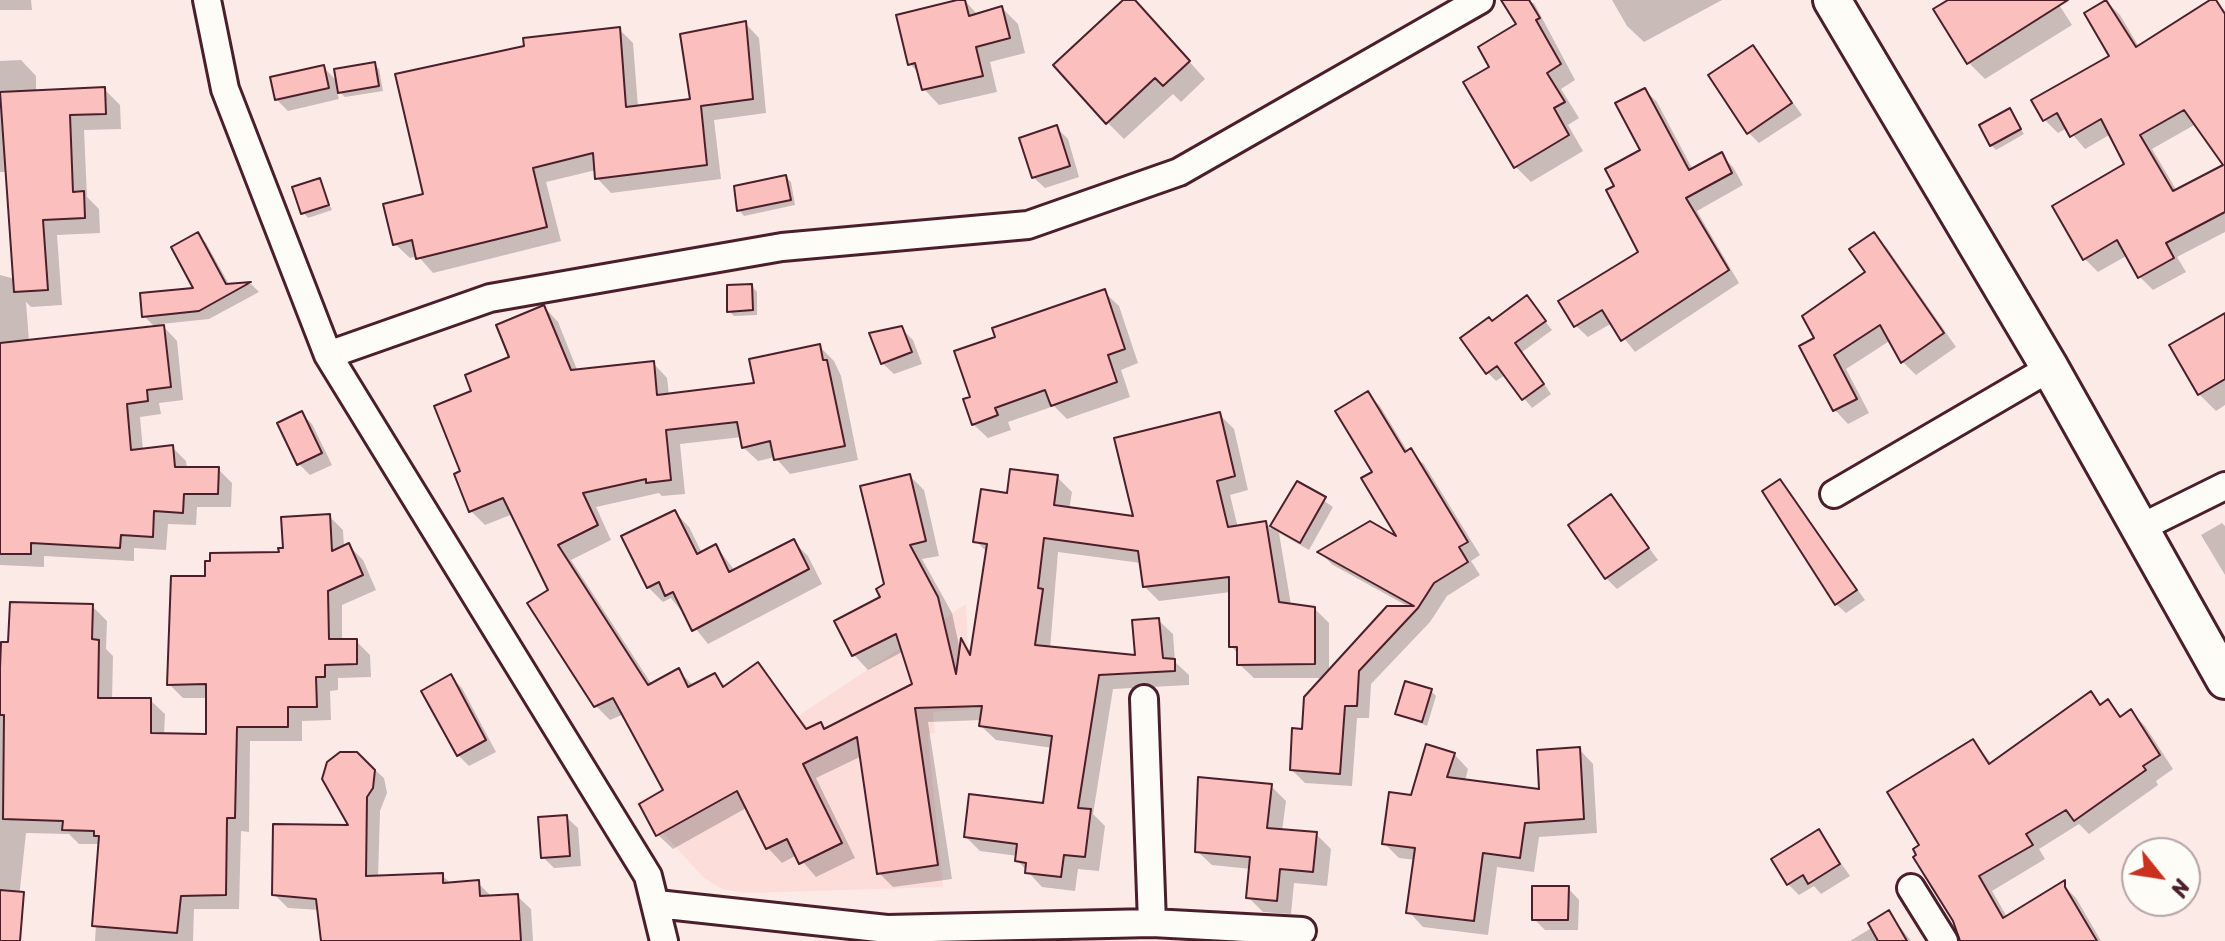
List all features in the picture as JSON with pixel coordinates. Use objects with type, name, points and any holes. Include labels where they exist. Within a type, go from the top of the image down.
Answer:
[{"type":"street","points":[[207,0],[225,89],[328,355],[648,876],[664,941]]},
{"type":"street","points":[[328,355],[490,298],[782,247],[1028,225],[1179,172],[1480,0]]},
{"type":"street","points":[[1832,0],[2050,368],[2225,680]]},
{"type":"street","points":[[1834,494],[2050,368]]},
{"type":"street","points":[[2138,529],[2225,486]]},
{"type":"street","points":[[1144,699],[1152,923]]},
{"type":"street","points":[[1911,888],[1944,941]]},
{"type":"street","points":[[657,904],[887,929],[1152,923],[1302,931]]},
{"type":"shaded area","points":[[966,604],[970,709],[933,712],[935,733],[928,734],[943,887],[747,893],[722,889],[704,878],[635,803],[798,716]]},
{"type":"building","points":[[965,0],[969,16],[1002,6],[1010,38],[976,47],[983,76],[922,90],[915,63],[908,65],[896,15]]},
{"type":"building","points":[[1123,0],[1135,0],[1190,61],[1163,86],[1155,78],[1106,124],[1053,65]]},
{"type":"building","points":[[1501,0],[1529,0],[1540,18],[1536,20],[1561,64],[1547,73],[1565,102],[1554,108],[1569,135],[1514,168],[1463,82],[1489,67],[1478,47],[1516,24]]},
{"type":"building","points":[[1948,0],[2068,0],[1967,64],[1933,9]]},
{"type":"building","points":[[2106,0],[2136,47],[2210,0],[2216,0],[2225,14],[2225,212],[2166,243],[2174,258],[2138,278],[2117,240],[2083,260],[2052,206],[2124,164],[2101,119],[2070,137],[2057,113],[2043,121],[2031,100],[2109,56],[2084,13]],"holes":[[[2184,110],[2223,165],[2173,191],[2140,135]]]},
{"type":"building","points":[[746,21],[753,99],[701,106],[707,165],[595,179],[593,153],[533,168],[547,227],[416,259],[412,240],[393,245],[383,204],[423,194],[395,74],[524,46],[523,38],[620,27],[626,107],[690,99],[680,34]]},
{"type":"building","points":[[1753,45],[1792,103],[1747,134],[1708,75]]},
{"type":"building","points":[[375,62],[379,86],[338,93],[334,69]]},
{"type":"building","points":[[324,65],[329,88],[275,100],[270,77]]},
{"type":"building","points":[[105,87],[106,114],[70,115],[73,192],[84,191],[85,218],[43,220],[48,290],[14,292],[0,92]]},
{"type":"building","points":[[1645,88],[1689,170],[1722,152],[1732,173],[1686,198],[1729,270],[1621,341],[1602,310],[1574,327],[1558,301],[1638,252],[1606,190],[1614,186],[1605,169],[1640,150],[1615,103]]},
{"type":"building","points":[[2010,108],[2021,129],[1990,146],[1979,125]]},
{"type":"building","points":[[1057,125],[1070,166],[1032,178],[1019,138]]},
{"type":"building","points":[[786,175],[791,200],[737,211],[734,186]]},
{"type":"building","points":[[320,178],[329,205],[301,214],[292,187]]},
{"type":"building","points":[[198,232],[226,284],[251,282],[199,311],[142,317],[140,293],[193,288],[171,247]]},
{"type":"building","points":[[1874,232],[1944,333],[1901,363],[1880,325],[1834,355],[1857,399],[1833,411],[1799,346],[1814,338],[1802,316],[1865,272],[1849,249]]},
{"type":"building","points":[[752,284],[753,310],[727,312],[727,285]]},
{"type":"building","points":[[1105,289],[1125,349],[1108,355],[1117,382],[1051,406],[1045,390],[995,408],[998,415],[972,425],[963,399],[970,397],[954,351],[995,337],[992,328]]},
{"type":"building","points":[[1527,295],[1546,321],[1515,343],[1544,384],[1522,400],[1497,366],[1486,374],[1460,338],[1489,317],[1492,321]]},
{"type":"building","points":[[544,305],[571,370],[654,361],[657,395],[754,383],[749,359],[820,344],[823,360],[827,360],[845,446],[774,460],[770,441],[742,448],[737,422],[666,430],[671,480],[646,483],[646,479],[583,493],[598,525],[558,545],[648,685],[679,668],[688,687],[715,673],[723,687],[758,662],[806,729],[821,722],[824,729],[912,684],[896,634],[852,656],[834,621],[880,597],[876,589],[884,584],[860,486],[910,474],[926,541],[910,545],[938,597],[956,674],[961,638],[970,655],[987,544],[973,542],[981,489],[1007,493],[1010,469],[1058,475],[1054,505],[1133,516],[1114,438],[1220,412],[1235,476],[1217,481],[1228,527],[1266,521],[1279,602],[1315,607],[1315,664],[1237,665],[1237,647],[1229,647],[1229,577],[1143,587],[1138,551],[1044,538],[1038,588],[1043,589],[1035,645],[1135,655],[1132,620],[1159,618],[1163,658],[1175,659],[1175,671],[1099,675],[1078,808],[1091,809],[1085,857],[1064,855],[1061,877],[1025,873],[1026,863],[1015,861],[1017,844],[964,837],[969,794],[1043,803],[1052,736],[979,726],[982,706],[915,708],[938,865],[877,874],[857,737],[803,764],[842,843],[799,864],[787,839],[766,849],[737,791],[656,836],[639,804],[663,790],[613,698],[594,707],[527,603],[548,590],[503,498],[469,512],[454,474],[460,471],[434,406],[471,391],[465,375],[509,357],[496,325]]},
{"type":"building","points":[[2225,313],[2225,379],[2198,395],[2169,345]]},
{"type":"building","points":[[164,325],[171,387],[147,390],[148,401],[127,404],[131,450],[173,445],[175,467],[219,467],[218,494],[184,494],[183,513],[154,511],[153,537],[121,535],[120,548],[31,543],[31,554],[0,554],[0,343]]},
{"type":"building","points":[[902,326],[912,352],[881,364],[869,333]]},
{"type":"building","points":[[1368,391],[1405,452],[1411,448],[1468,542],[1459,547],[1468,562],[1434,583],[1418,608],[1359,671],[1357,706],[1345,706],[1340,774],[1290,770],[1292,728],[1302,729],[1304,697],[1387,606],[1414,606],[1317,552],[1370,521],[1396,536],[1361,478],[1372,472],[1335,411]]},
{"type":"building","points":[[302,411],[322,453],[297,465],[277,423]]},
{"type":"building","points":[[1780,479],[1857,590],[1835,605],[1762,491]]},
{"type":"building","points":[[1297,481],[1326,497],[1300,543],[1270,526]]},
{"type":"building","points":[[1611,494],[1649,548],[1605,579],[1568,525]]},
{"type":"building","points":[[675,510],[697,554],[716,544],[729,572],[794,539],[809,569],[692,631],[673,592],[665,596],[659,582],[647,588],[621,536]]},
{"type":"building","points":[[330,514],[332,551],[349,543],[363,575],[328,591],[329,639],[357,639],[357,664],[325,665],[325,677],[316,677],[317,707],[288,707],[288,727],[237,727],[235,818],[227,818],[226,895],[181,896],[177,933],[92,926],[99,836],[94,836],[94,831],[62,830],[63,821],[3,819],[4,715],[0,715],[0,668],[1,642],[8,642],[10,602],[93,604],[92,639],[99,640],[98,698],[151,698],[151,733],[206,734],[206,684],[167,685],[171,576],[205,576],[205,561],[210,561],[210,553],[279,552],[278,548],[283,548],[281,517]]},
{"type":"building","points":[[451,674],[486,740],[457,756],[421,691]]},
{"type":"building","points":[[1405,681],[1432,689],[1422,722],[1395,714]]},
{"type":"building","points":[[2091,691],[2100,705],[2108,699],[2120,717],[2131,709],[2160,755],[2143,766],[2146,770],[2074,821],[2066,810],[2026,834],[2033,845],[1979,876],[2003,918],[2065,880],[2065,887],[2097,941],[1960,941],[1953,921],[1913,857],[1916,855],[1913,849],[1919,845],[1887,792],[1973,739],[1989,764]]},
{"type":"building","points":[[1426,744],[1455,753],[1447,777],[1539,789],[1537,750],[1580,747],[1584,819],[1525,823],[1520,858],[1483,853],[1474,921],[1406,913],[1415,848],[1382,844],[1389,792],[1411,795]]},
{"type":"building","points":[[340,752],[357,752],[375,770],[373,788],[367,797],[366,876],[443,873],[443,883],[479,880],[480,896],[518,894],[521,941],[321,941],[316,899],[272,895],[273,824],[348,825],[322,779],[327,762]]},
{"type":"building","points":[[1198,777],[1272,784],[1267,828],[1317,832],[1313,872],[1280,869],[1277,901],[1246,898],[1250,857],[1195,852]]},
{"type":"building","points":[[567,815],[570,856],[541,858],[538,817]]},
{"type":"building","points":[[1819,829],[1840,864],[1808,884],[1803,875],[1787,885],[1771,859]]},
{"type":"building","points":[[1532,886],[1569,886],[1568,920],[1532,920]]},
{"type":"building","points":[[0,890],[24,892],[20,941],[0,941]]},
{"type":"building","points":[[1889,910],[1907,941],[1878,941],[1868,923]]}]
